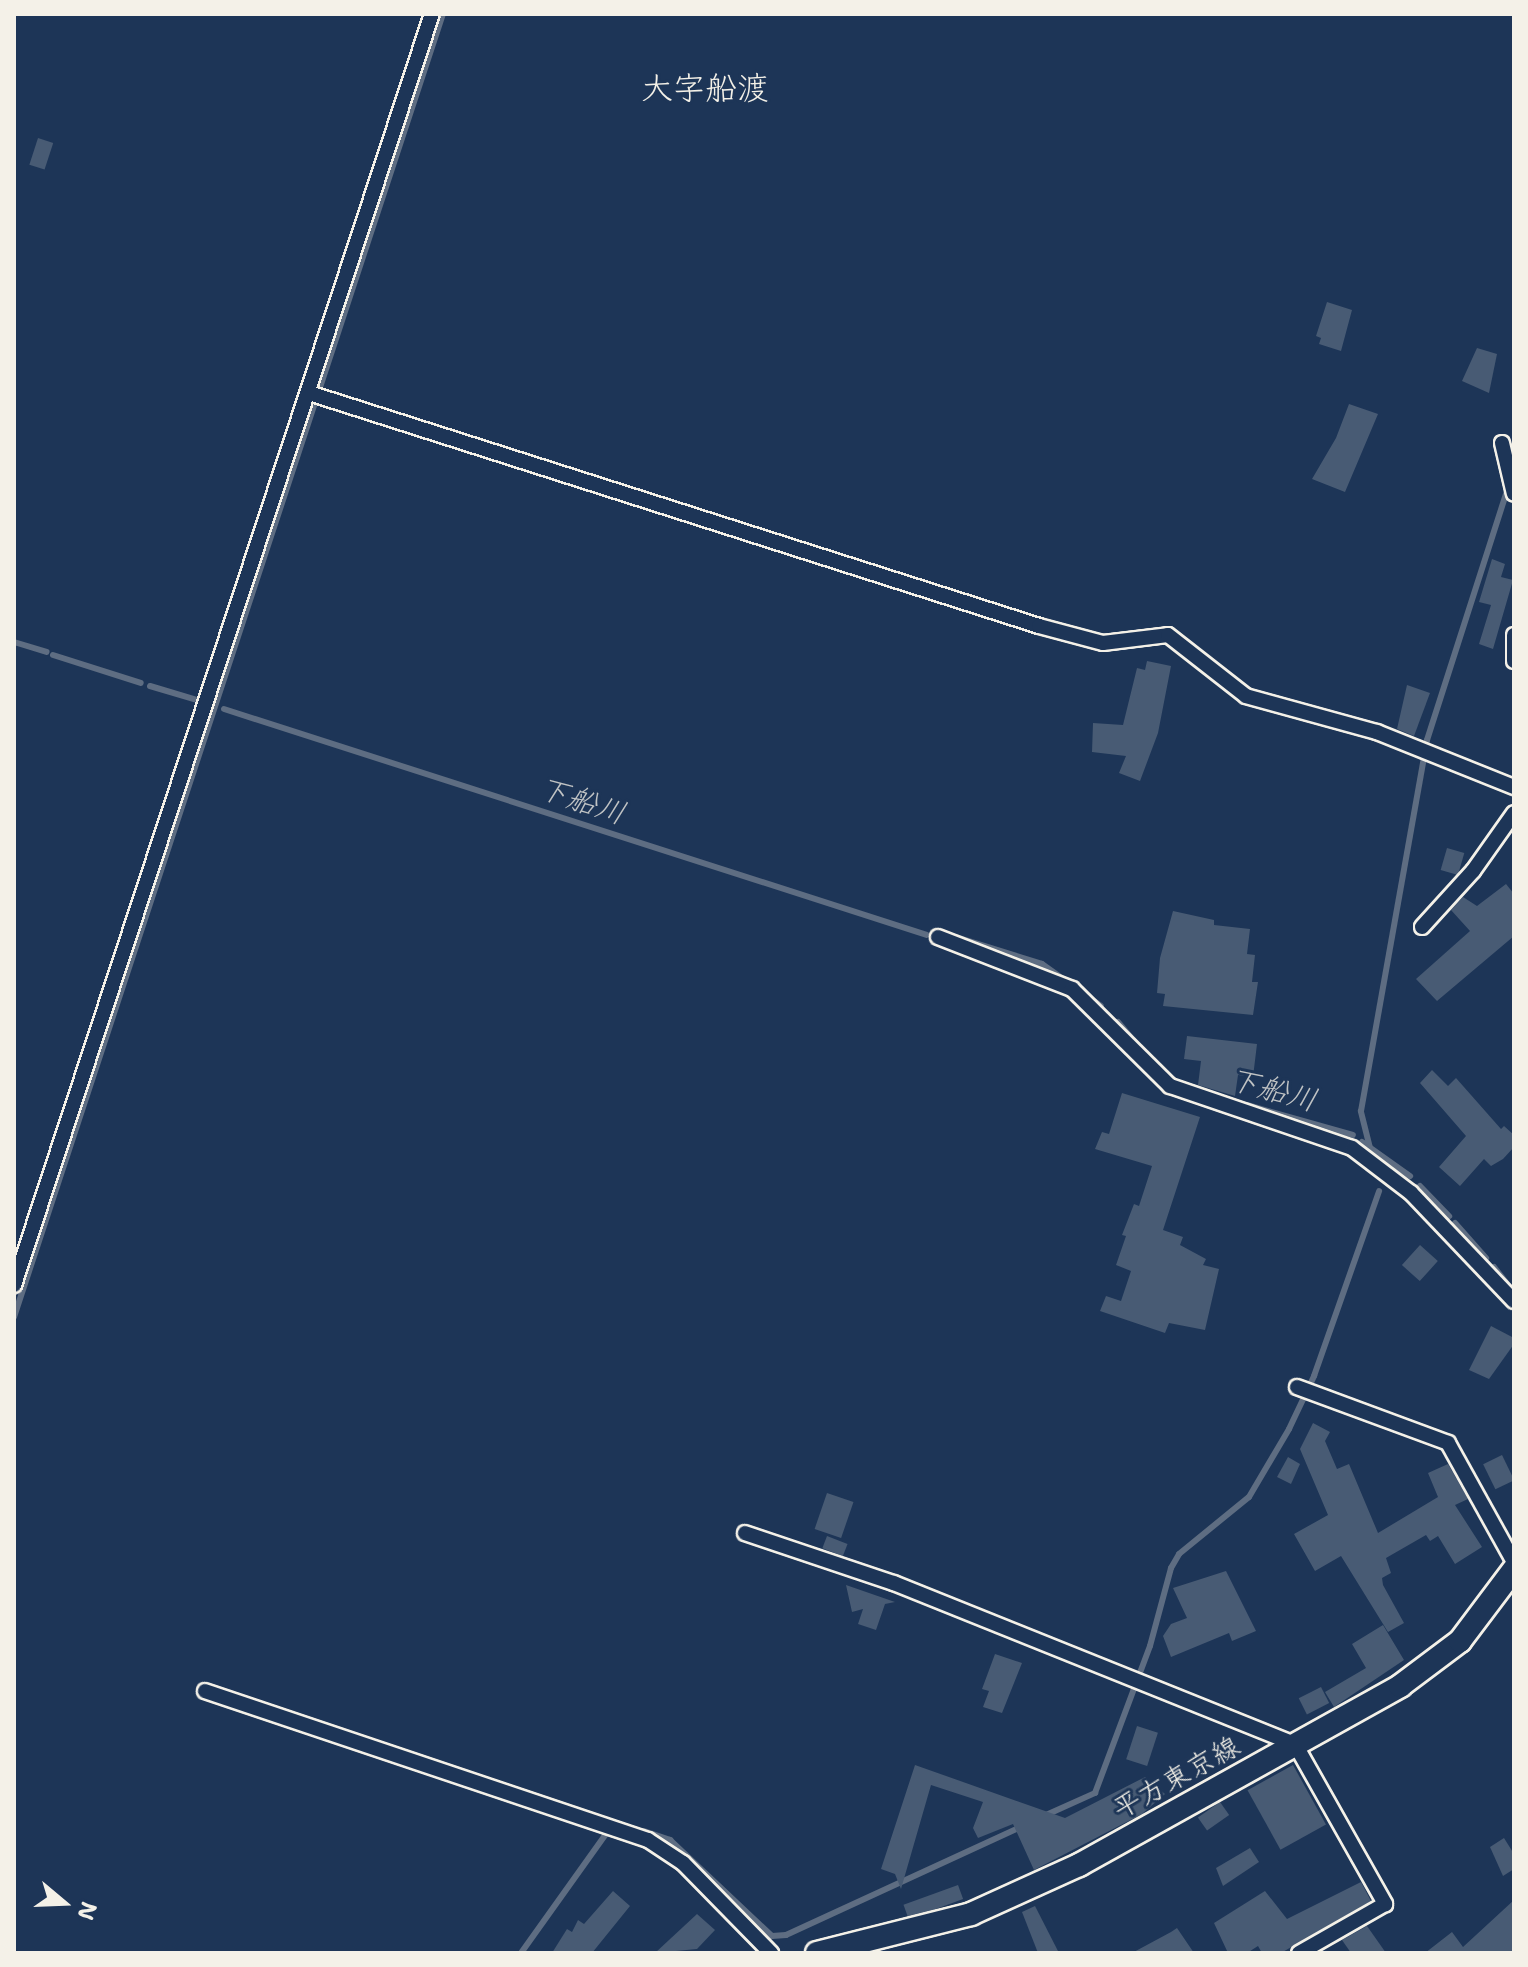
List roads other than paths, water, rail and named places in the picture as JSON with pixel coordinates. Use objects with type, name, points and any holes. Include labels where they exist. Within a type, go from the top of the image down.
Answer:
[{"type":"main road","name":"平方東京線","points":[[817,1953],[971,1914],[1079,1865],[1400,1686],[1460,1641],[1510,1582]]},
{"type":"street","points":[[14,1285],[432,14]]},
{"type":"street","points":[[309,393],[1039,626],[1103,643],[1168,635],[1246,696],[1377,732],[1514,787]]},
{"type":"street","points":[[1502,443],[1514,494]]},
{"type":"street","points":[[1514,635],[1514,661]]},
{"type":"street","points":[[1422,927],[1473,871],[1514,813]]},
{"type":"street","points":[[938,937],[1072,989],[1170,1086],[1352,1148],[1411,1193],[1514,1301]]},
{"type":"street","points":[[1297,1387],[1448,1443],[1514,1562]]},
{"type":"street","points":[[745,1533],[894,1583],[1295,1744],[1385,1904],[1299,1953]]},
{"type":"street","points":[[205,1691],[648,1840],[683,1863],[771,1953]]},
{"type":"waterway","points":[[14,1317],[443,14]]},
{"type":"waterway","points":[[1370,1148],[1361,1111],[1427,740],[1508,488]]},
{"type":"waterway","name":"下船川","points":[[14,642],[46,652]]},
{"type":"waterway","name":"下船川","points":[[53,655],[141,683]]},
{"type":"waterway","name":"下船川","points":[[150,686],[194,699]]},
{"type":"waterway","name":"下船川","points":[[224,709],[927,935]]},
{"type":"waterway","name":"下船川","points":[[956,937],[1042,964],[1101,1006]]},
{"type":"waterway","name":"下船川","points":[[1118,1022],[1134,1041]]},
{"type":"waterway","name":"下船川","points":[[1247,1105],[1353,1135]]},
{"type":"waterway","name":"下船川","points":[[1362,1142],[1410,1176]]},
{"type":"waterway","name":"下船川","points":[[1420,1186],[1449,1216]]},
{"type":"waterway","points":[[1046,1815],[1095,1793],[1150,1646],[1171,1568],[1179,1554],[1249,1497],[1289,1429],[1314,1376],[1379,1191]]},
{"type":"waterway","name":"下船川","points":[[1455,1223],[1486,1258]]},
{"type":"waterway","name":"下船川","points":[[1494,1267],[1512,1290]]},
{"type":"waterway","points":[[644,1831],[670,1840],[772,1936],[786,1935],[1021,1827]]},
{"type":"waterway","points":[[521,1953],[610,1828]]},
{"type":"district","name":"大字船渡","points":[[705,88]]}]
